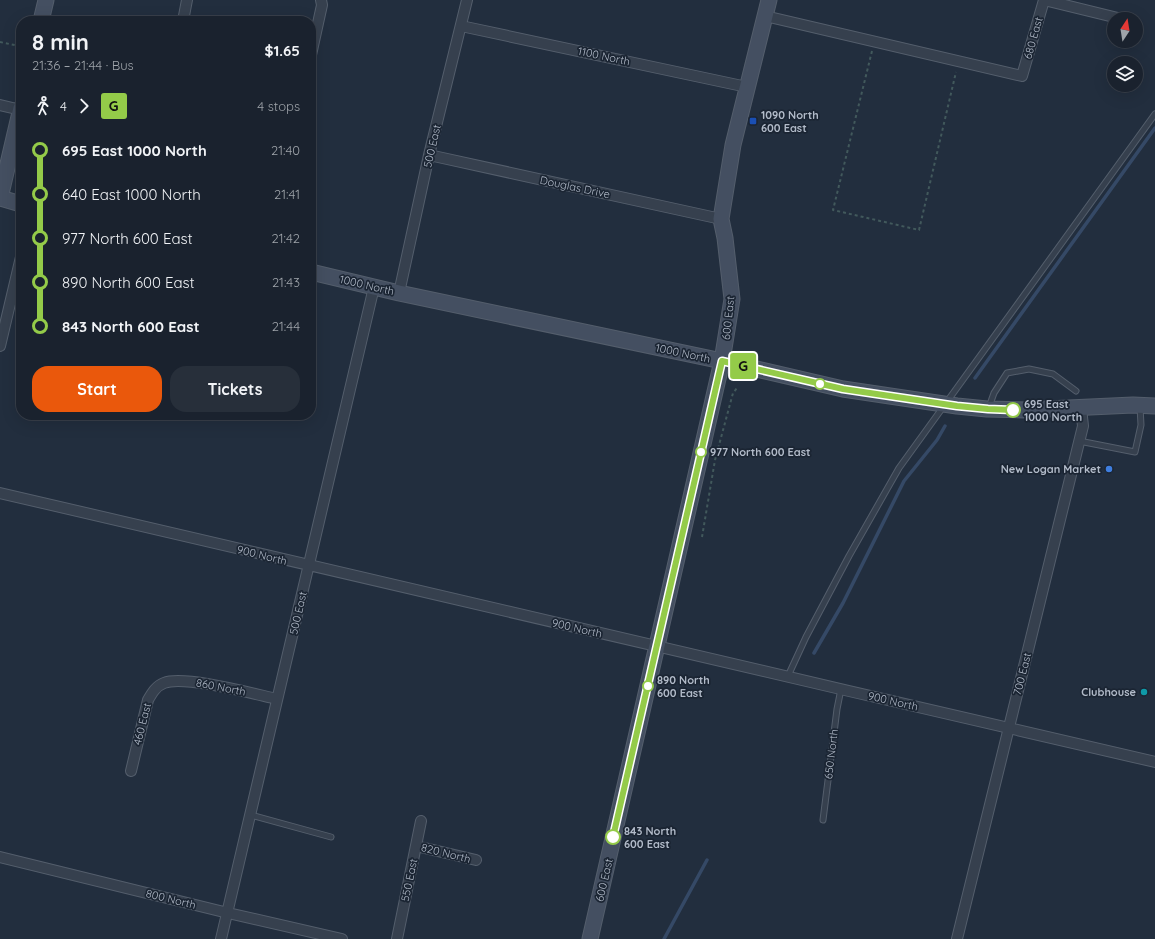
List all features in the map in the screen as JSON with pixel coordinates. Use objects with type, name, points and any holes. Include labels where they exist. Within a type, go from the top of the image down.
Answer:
[{"type":"street","points":[[42,16],[46,0]]},
{"type":"street","points":[[183,16],[187,0]]},
{"type":"street","points":[[316,32],[322,5],[321,0]]},
{"type":"street","name":"500 East","points":[[399,293],[467,0]]},
{"type":"street","name":"600 East","points":[[590,939],[722,361],[732,299],[725,238],[721,219],[733,145],[769,0]]},
{"type":"street","points":[[1044,0],[1107,15]]},
{"type":"street","name":"680 East","points":[[765,16],[1022,76],[1044,0]]},
{"type":"street","name":"1100 North","points":[[461,26],[747,87]]},
{"type":"street","points":[[0,105],[16,108]]},
{"type":"street","points":[[16,130],[0,198],[16,203]]},
{"type":"street","name":"Douglas Drive","points":[[430,155],[721,219]]},
{"type":"street","name":"1000 North","points":[[316,273],[399,293],[722,361],[843,389],[988,409],[1026,410],[1155,406]]},
{"type":"street","points":[[0,346],[16,278]]},
{"type":"street","name":"500 East","points":[[222,939],[374,287]]},
{"type":"street","name":"700 East","points":[[956,939],[1083,426],[1081,408]]},
{"type":"street","name":"900 North","points":[[0,492],[309,566],[1155,762]]},
{"type":"street","name":"860 North","points":[[163,683],[175,680],[190,681],[278,699]]},
{"type":"street","name":"460 East","points":[[131,771],[148,700],[152,691],[163,683]]},
{"type":"street","name":"550 East","points":[[397,939],[421,821]]},
{"type":"street","name":"820 North","points":[[416,846],[476,860]]},
{"type":"street","name":"800 North","points":[[0,857],[228,913],[342,939]]},
{"type":"lane","points":[[788,676],[817,617],[899,468],[1155,114]]},
{"type":"lane","points":[[988,409],[994,393],[1007,373],[1029,369],[1053,374],[1076,391]]},
{"type":"lane","points":[[1079,441],[1135,452],[1141,425],[1140,406]]},
{"type":"lane","name":"650 North","points":[[823,820],[837,709],[841,689]]},
{"type":"lane","points":[[251,815],[331,837]]},
{"type":"path","points":[[0,42],[16,45]]},
{"type":"path","points":[[872,50],[833,210],[919,230],[957,70]]},
{"type":"path","points":[[702,536],[715,460],[733,393],[738,388]]},
{"type":"waterway","points":[[975,378],[1155,128]]},
{"type":"waterway","points":[[814,653],[843,603],[904,481],[937,440],[945,426]]},
{"type":"waterway","points":[[664,939],[707,860]]},
{"type":"bus line","name":"G","points":[[613,837],[722,361],[843,389],[957,406],[1013,410]]},
{"type":"place","name":"1090 North 600 East","points":[[753,121]]},
{"type":"place","name":"695 East 1000 North","points":[[1013,410]]},
{"type":"place","name":"977 North 600 East","points":[[701,452]]},
{"type":"place","name":"New Logan Market","points":[[1109,469]]},
{"type":"place","name":"890 North 600 East","points":[[648,686]]},
{"type":"place","name":"Clubhouse","points":[[1144,692]]},
{"type":"place","name":"843 North 600 East","points":[[613,837]]}]
